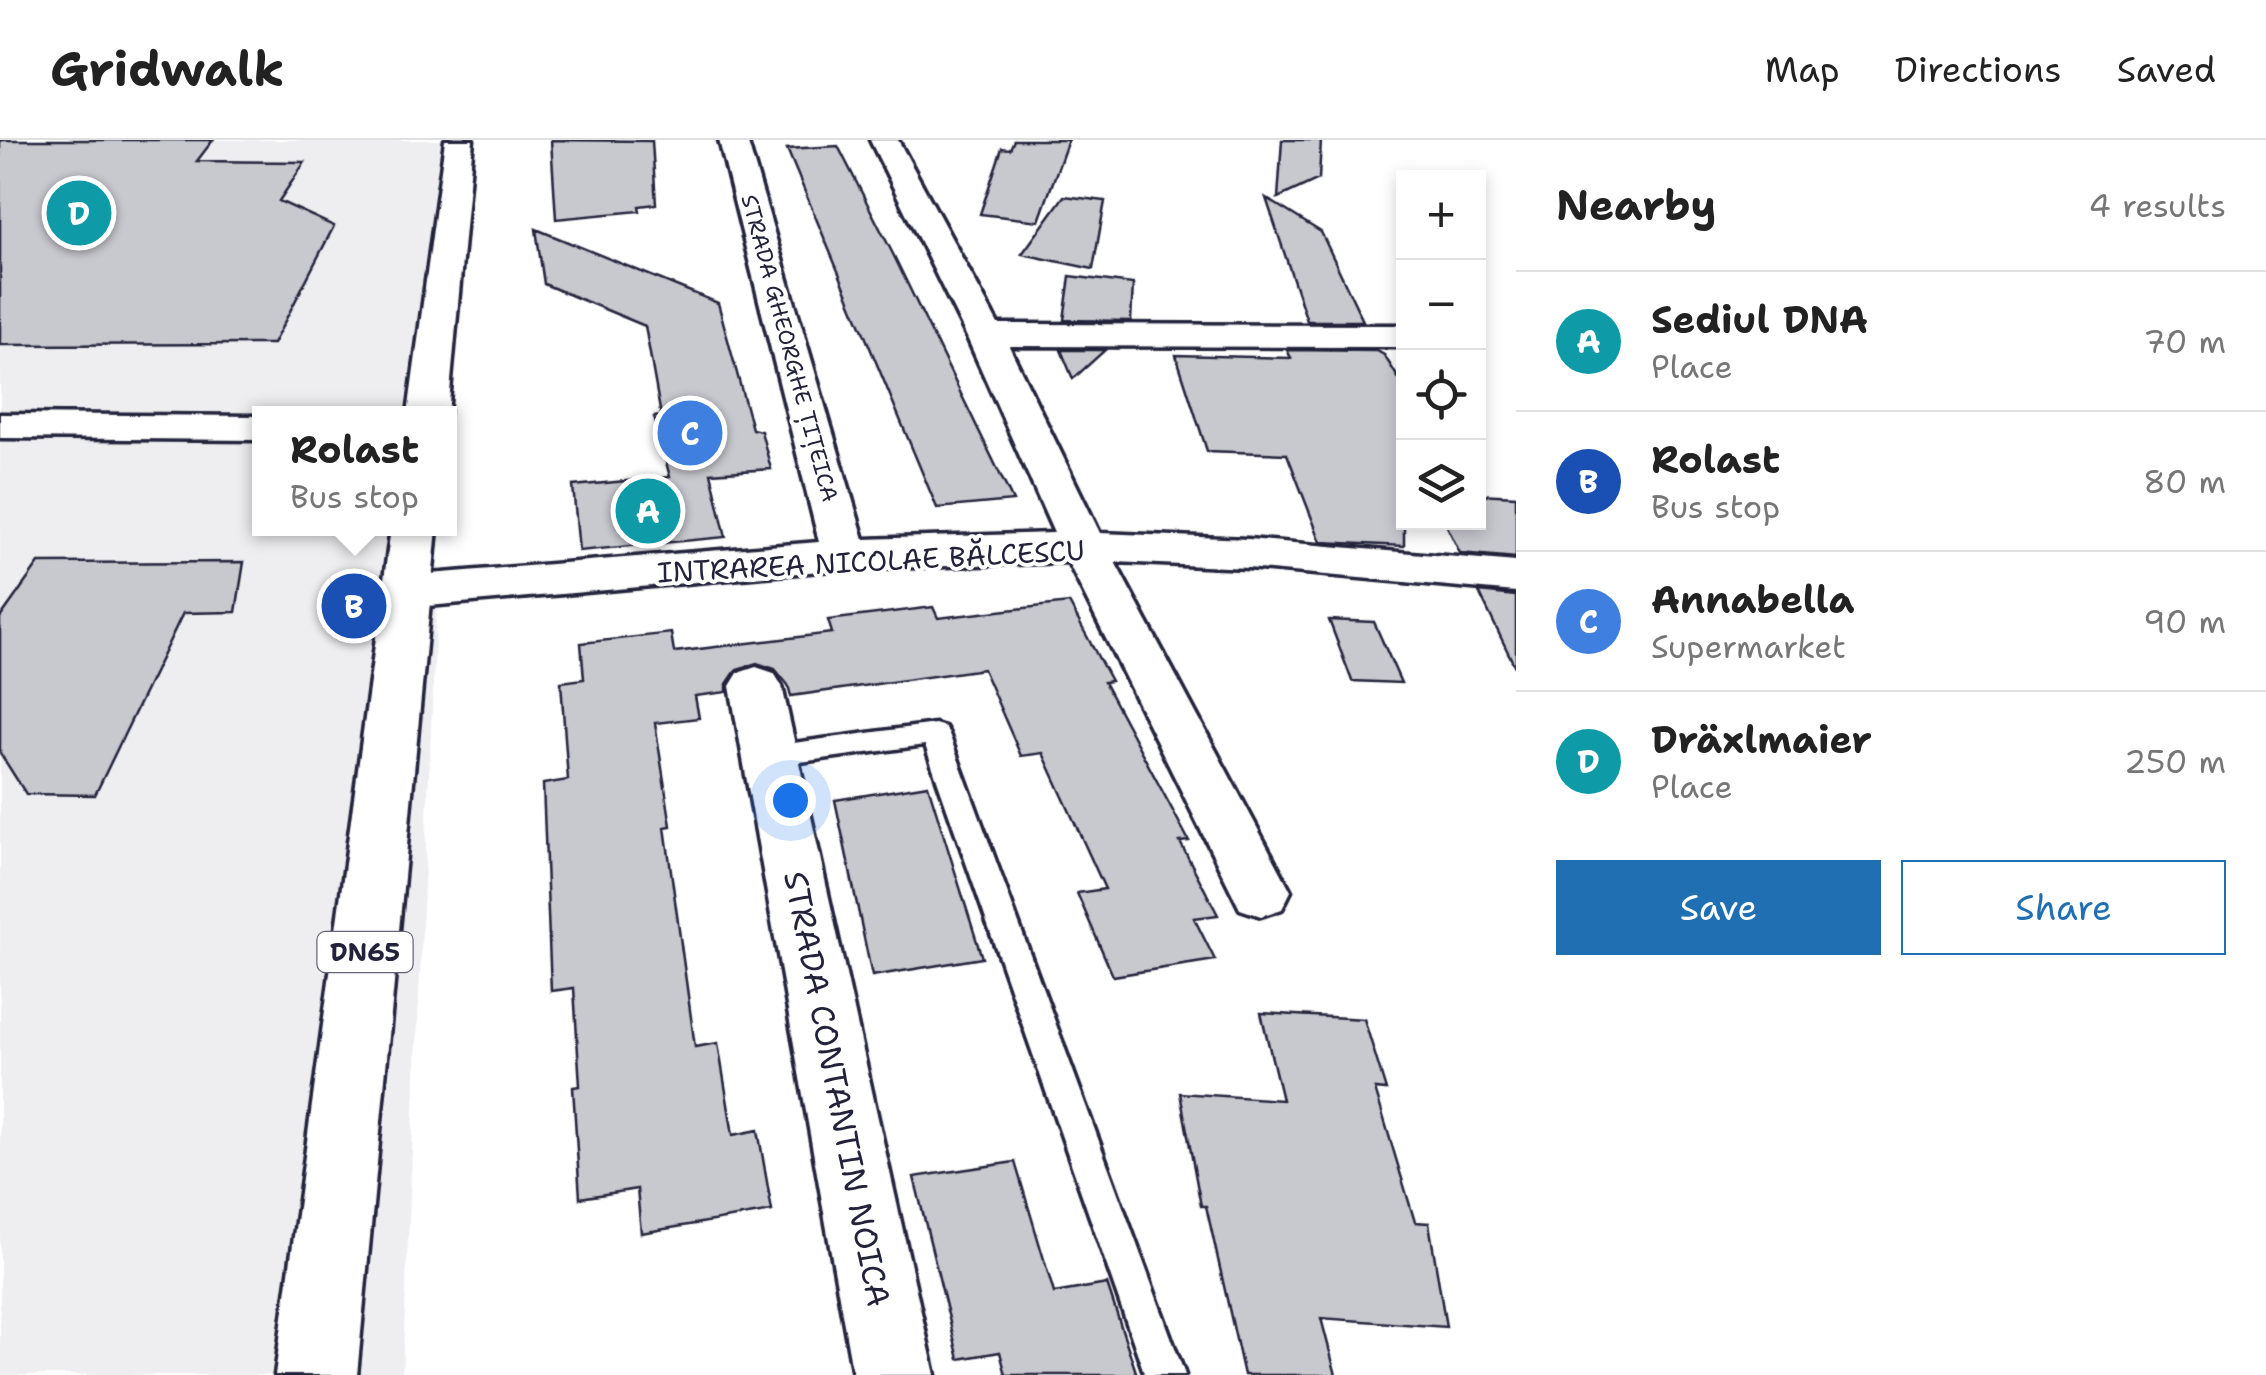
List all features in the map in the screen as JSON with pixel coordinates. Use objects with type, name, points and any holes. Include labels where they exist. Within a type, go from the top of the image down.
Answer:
[{"type":"street","points":[[429,406],[459,140]]},
{"type":"street","name":"STRADA GHEORGHE ȚIȚEICA","points":[[733,140],[846,556]]},
{"type":"street","points":[[884,140],[984,335],[1084,546],[1261,891]]},
{"type":"street","points":[[984,335],[1396,336]]},
{"type":"street","points":[[0,426],[252,428]]},
{"type":"street","name":"DN65","points":[[316,1375],[413,536]]},
{"type":"street","name":"INTRAREA NICOLAE BĂLCESCU","points":[[406,592],[846,556],[1084,546],[1260,553],[1516,578]]},
{"type":"street","name":"STRADA CONTANTIN NOICA","points":[[756,686],[894,1375]]},
{"type":"lane","points":[[771,756],[935,734],[1164,1375]]},
{"type":"shaded area","points":[[0,140],[458,140],[445,406],[252,406],[252,536],[440,536],[402,1375],[0,1375]]},
{"type":"building","points":[[0,140],[213,140],[197,161],[305,162],[279,201],[334,226],[273,344],[0,345]]},
{"type":"building","points":[[551,140],[652,141],[656,204],[639,206],[640,211],[556,219]]},
{"type":"building","points":[[1014,140],[1068,140],[1039,221],[980,214],[1002,148],[1010,149]]},
{"type":"building","points":[[1282,140],[1321,140],[1319,179],[1278,198]]},
{"type":"building","points":[[838,146],[1013,501],[937,508],[787,149]]},
{"type":"building","points":[[1064,196],[1105,201],[1093,269],[1022,254]]},
{"type":"building","points":[[1266,198],[1321,232],[1363,321],[1307,321]]},
{"type":"building","points":[[536,229],[718,303],[752,429],[761,431],[771,469],[711,473],[726,537],[579,551],[573,486],[670,477],[654,417],[661,416],[645,326],[544,284]]},
{"type":"building","points":[[1070,276],[1133,284],[1131,321],[1064,320]]},
{"type":"building","points":[[1061,350],[1105,350],[1073,379]]},
{"type":"building","points":[[1287,350],[1377,351],[1396,374],[1396,530],[1404,530],[1404,546],[1321,542],[1287,454],[1207,451],[1176,355],[1291,358]]},
{"type":"building","points":[[1486,494],[1516,496],[1516,558],[1460,553],[1449,530],[1486,530]]},
{"type":"building","points":[[244,562],[236,612],[183,613],[95,795],[26,794],[0,753],[0,618],[39,563]]},
{"type":"building","points":[[1479,592],[1516,596],[1516,669]]},
{"type":"building","points":[[1069,603],[1111,681],[1104,682],[1189,841],[1180,842],[1218,915],[1194,918],[1215,960],[1113,976],[1077,893],[1105,889],[1043,753],[1021,756],[983,669],[791,696],[788,685],[775,669],[757,663],[737,669],[727,684],[727,692],[695,696],[699,718],[655,723],[671,826],[665,827],[695,1047],[718,1043],[733,1135],[758,1130],[772,1211],[641,1233],[637,1189],[580,1198],[573,1087],[580,1086],[574,988],[551,991],[543,784],[568,780],[561,682],[584,679],[581,643],[671,633],[674,652],[832,633],[828,620],[933,607],[938,618]]},
{"type":"building","points":[[1329,620],[1374,622],[1401,683],[1352,681]]},
{"type":"building","points":[[928,785],[982,958],[872,976],[835,800]]},
{"type":"building","points":[[1261,1013],[1364,1019],[1386,1090],[1375,1089],[1415,1222],[1429,1223],[1446,1327],[1321,1318],[1336,1375],[1244,1375],[1206,1206],[1201,1206],[1180,1093],[1282,1100]]},
{"type":"building","points":[[1015,1162],[1054,1293],[1107,1284],[1137,1375],[1006,1375],[1000,1352],[959,1359],[914,1177]]},
{"type":"place","name":"Dräxlmaier","points":[[79,213]]},
{"type":"place","name":"Annabella","points":[[690,433]]},
{"type":"place","name":"Sediul DNA","points":[[648,511]]},
{"type":"place","name":"Rolast","points":[[354,606]]}]
